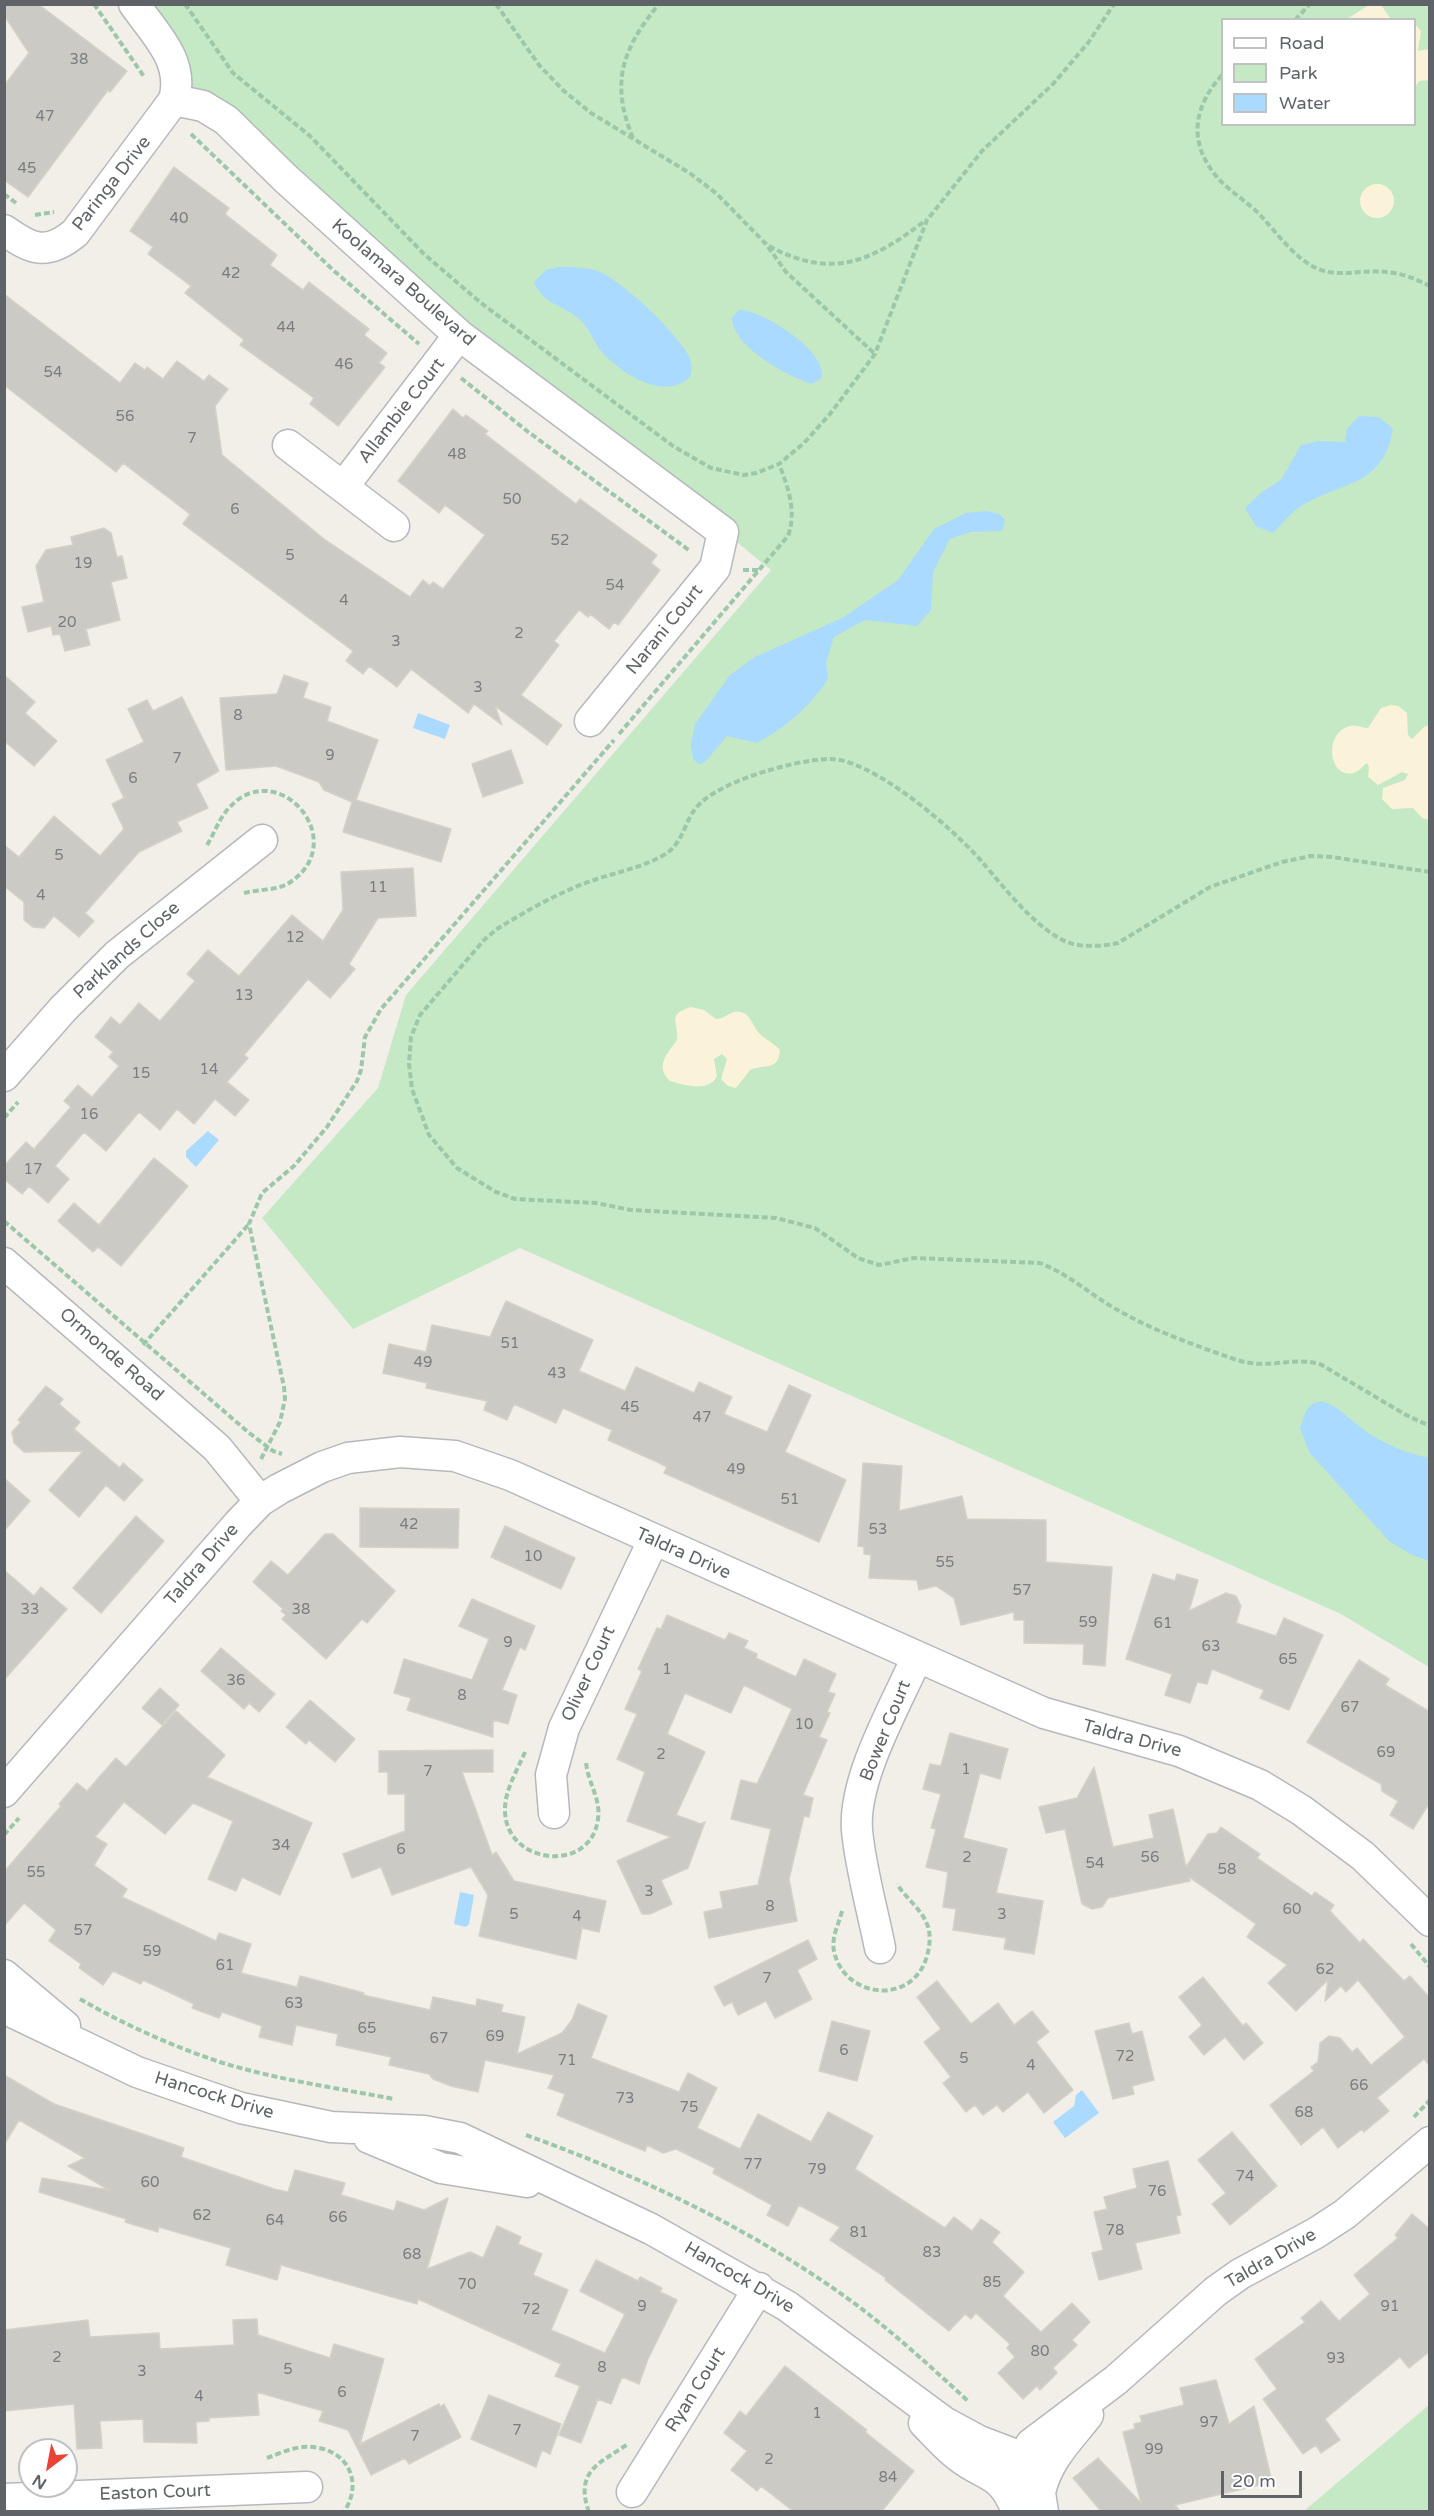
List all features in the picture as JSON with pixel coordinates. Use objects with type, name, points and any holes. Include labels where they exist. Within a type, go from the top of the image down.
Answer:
[{"type":"street","points":[[134,4],[170,53],[177,70],[163,93]]},
{"type":"street","name":"Paringa Drive","points":[[13,218],[24,243],[44,249],[65,241],[80,227],[163,93]]},
{"type":"street","name":"Koolamara Boulevard","points":[[163,93],[203,106],[226,120],[285,178],[459,335],[723,532]]},
{"type":"street","name":"Allambie Court","points":[[344,487],[459,335]]},
{"type":"street","points":[[288,445],[394,526]]},
{"type":"street","name":"Narani Court","points":[[591,721],[715,568],[723,532]]},
{"type":"street","name":"Parklands Close","points":[[4,1076],[63,1009],[117,955],[262,840]]},
{"type":"street","name":"Ormonde Road","points":[[4,1263],[270,1495]]},
{"type":"street","name":"Taldra Drive","points":[[16,1801],[270,1495],[322,1467],[348,1458],[400,1452],[455,1456],[510,1475],[653,1541],[1044,1713],[1179,1751],[1260,1785],[1301,1810],[1363,1856],[1418,1931]]},
{"type":"street","name":"Oliver Court","points":[[554,1813],[551,1775],[564,1728],[653,1541]]},
{"type":"street","name":"Bower Court","points":[[880,1948],[857,1830],[859,1801],[865,1774],[917,1656]]},
{"type":"street","name":"Hancock Drive","points":[[4,1975],[100,2055]]},
{"type":"street","name":"Hancock Drive","points":[[4,2008],[100,2055],[197,2095],[252,2110],[332,2127],[402,2150],[441,2168],[517,2180],[582,2198],[651,2229],[759,2288],[832,2337],[884,2379],[1024,2479]]},
{"type":"street","name":"Taldra Drive","points":[[1024,2479],[1116,2380],[1216,2291],[1240,2274],[1316,2233],[1344,2214],[1430,2142]]},
{"type":"street","name":"Ryan Court","points":[[632,2492],[759,2288]]},
{"type":"street","name":"Easton Court","points":[[4,2499],[306,2487]]},
{"type":"path","points":[[94,4],[163,93]]},
{"type":"path","points":[[185,4],[233,73],[310,136],[417,247],[481,303],[700,463],[721,471],[744,475],[779,464],[804,443],[830,414],[875,354],[927,220]]},
{"type":"path","points":[[496,4],[539,65],[564,91],[591,113],[690,174],[717,194],[766,244],[786,272],[875,354]]},
{"type":"path","points":[[633,138],[625,118],[620,88],[622,65],[629,46],[658,4]]},
{"type":"path","points":[[766,244],[798,260],[849,263],[892,246],[927,220],[982,151],[1060,76],[1105,21],[1114,4]]},
{"type":"path","points":[[1297,18],[1310,4]]},
{"type":"path","points":[[1221,76],[1207,92],[1196,126],[1205,160],[1217,177],[1260,214],[1299,256],[1318,269],[1340,274],[1385,271],[1404,275],[1430,286]]},
{"type":"path","points":[[187,130],[333,270],[425,349]]},
{"type":"path","points":[[4,194],[13,218]]},
{"type":"path","points":[[30,212],[36,215],[53,212],[58,208]]},
{"type":"path","points":[[458,376],[590,478],[715,568],[761,570]]},
{"type":"path","points":[[124,1367],[249,1224],[262,1193],[294,1166],[327,1127],[357,1081],[362,1070],[365,1037],[381,1009],[783,545],[792,527],[791,502],[779,464]]},
{"type":"path","points":[[1430,872],[1332,857],[1311,856],[1282,862],[1210,887],[1118,943],[1102,946],[1073,944],[1051,933],[996,881],[962,841],[897,788],[855,763],[842,759],[812,761],[724,785],[695,810],[675,847],[664,855],[644,865],[592,881],[497,929],[484,940],[460,971],[420,1015],[411,1037],[409,1064],[411,1089],[429,1135],[457,1168],[496,1192],[515,1199],[596,1203],[631,1210],[776,1218],[815,1228],[858,1258],[879,1265],[914,1258],[1040,1263],[1059,1271],[1102,1301],[1144,1324],[1235,1359],[1258,1365],[1308,1361],[1320,1364],[1407,1415],[1430,1425]]},
{"type":"path","points":[[249,1224],[285,1399],[280,1422],[261,1460]]},
{"type":"path","points":[[528,1746],[506,1797],[507,1824],[513,1836],[526,1847],[551,1857],[577,1853],[587,1845],[598,1821],[598,1800],[589,1777],[586,1752]]},
{"type":"path","points":[[4,1835],[16,1801]]},
{"type":"path","points":[[843,1904],[833,1940],[834,1950],[845,1971],[855,1981],[874,1990],[897,1989],[910,1983],[925,1964],[929,1938],[927,1923],[897,1884],[894,1875]]},
{"type":"path","points":[[1418,1931],[1430,1967]]},
{"type":"path","points":[[589,2511],[584,2494],[590,2472],[605,2456],[634,2440]]},
{"type":"green space","points":[[134,5],[1429,5],[1429,1667],[1341,1614],[520,1248],[353,1329],[262,1218],[378,1088],[406,995],[771,570],[203,106]]},
{"type":"green space","points":[[1429,2405],[1429,2511],[1304,2511]]},
{"type":"sand","points":[[1369,5],[1381,5],[1390,18],[1349,18]]},
{"type":"sand","points":[[1416,25],[1421,31],[1418,51],[1429,49],[1430,80],[1419,81],[1416,86]]},
{"type":"sand","points":[[1377,184],[1389,189],[1394,201],[1389,213],[1377,218],[1365,213],[1360,201],[1365,189]]},
{"type":"sand","points":[[1391,705],[1398,706],[1407,713],[1408,735],[1412,739],[1429,725],[1429,820],[1422,818],[1413,808],[1392,809],[1382,799],[1383,788],[1405,780],[1408,774],[1402,772],[1378,785],[1368,777],[1367,763],[1356,772],[1347,773],[1335,764],[1332,755],[1335,737],[1341,730],[1352,726],[1368,728],[1381,708]]},
{"type":"sand","points":[[691,1007],[704,1010],[716,1019],[734,1012],[744,1013],[760,1034],[780,1050],[777,1061],[770,1066],[750,1070],[736,1088],[728,1086],[721,1079],[727,1059],[722,1054],[714,1059],[717,1076],[708,1085],[696,1086],[670,1081],[665,1075],[663,1065],[677,1040],[676,1016]]},
{"type":"water","points":[[558,267],[585,268],[600,272],[622,286],[664,324],[685,349],[691,364],[690,377],[679,384],[668,387],[655,386],[619,368],[601,351],[586,326],[577,317],[550,301],[538,290],[534,282],[546,270]]},
{"type":"water","points":[[739,310],[763,317],[791,334],[815,356],[821,367],[822,378],[812,384],[801,380],[751,350],[735,329],[732,318]]},
{"type":"water","points":[[1359,416],[1379,417],[1393,429],[1388,448],[1371,472],[1303,505],[1273,533],[1256,526],[1245,508],[1262,492],[1281,480],[1301,445],[1319,441],[1345,442],[1347,429]]},
{"type":"water","points":[[987,511],[999,514],[1005,520],[1002,531],[971,532],[950,539],[933,572],[931,610],[917,626],[865,620],[834,637],[826,663],[828,679],[797,716],[757,743],[727,736],[704,763],[699,764],[693,759],[691,744],[695,724],[730,675],[755,657],[844,617],[898,580],[934,529],[966,513]]},
{"type":"water","points":[[418,713],[450,725],[445,739],[413,728]]},
{"type":"water","points":[[208,1131],[219,1140],[196,1167],[186,1157],[186,1151]]},
{"type":"water","points":[[1321,1401],[1338,1409],[1379,1440],[1404,1451],[1429,1458],[1429,1561],[1412,1555],[1389,1541],[1309,1452],[1300,1428],[1306,1411],[1312,1404]]},
{"type":"water","points":[[460,1892],[474,1895],[469,1924],[466,1927],[454,1924]]},
{"type":"water","points":[[1082,2090],[1099,2113],[1065,2138],[1053,2122],[1074,2106],[1076,2095]]},
{"type":"building","points":[[4,4],[38,4],[127,71],[110,92],[108,90],[28,197],[4,180],[4,86],[29,53],[4,15]]},
{"type":"building","points":[[174,167],[229,208],[225,214],[277,255],[270,265],[303,290],[309,282],[369,329],[364,335],[387,353],[379,363],[385,367],[338,426],[310,404],[314,398],[240,345],[244,340],[185,293],[191,286],[148,254],[153,247],[130,231]]},
{"type":"building","points":[[4,294],[120,383],[135,363],[145,370],[147,367],[163,379],[177,361],[204,381],[209,375],[228,389],[215,406],[222,455],[324,539],[410,597],[423,580],[430,586],[433,582],[443,589],[485,535],[445,505],[439,513],[398,481],[453,409],[463,418],[466,415],[488,431],[485,434],[576,504],[580,499],[657,555],[651,563],[660,570],[618,625],[614,622],[609,629],[590,614],[588,617],[579,610],[554,641],[559,645],[521,695],[562,725],[547,745],[495,706],[502,725],[474,704],[468,713],[411,669],[397,687],[369,666],[363,674],[346,661],[353,651],[183,524],[190,514],[123,463],[116,472],[4,385]]},
{"type":"building","points":[[104,528],[111,533],[117,557],[122,556],[127,578],[111,582],[120,620],[86,629],[90,645],[65,651],[60,634],[53,635],[51,626],[28,632],[22,607],[44,602],[36,566],[46,550],[73,545],[71,537]]},
{"type":"building","points":[[4,675],[35,702],[25,713],[57,741],[34,766],[4,741]]},
{"type":"building","points":[[284,675],[308,683],[303,698],[331,707],[327,721],[378,740],[356,800],[451,829],[441,862],[343,832],[352,802],[324,790],[319,782],[276,766],[226,770],[220,698],[277,694]]},
{"type":"building","points":[[182,697],[219,771],[196,784],[208,808],[177,822],[182,831],[139,852],[85,913],[94,921],[79,937],[54,916],[44,928],[33,927],[24,920],[24,902],[4,886],[4,845],[19,857],[54,816],[100,856],[124,829],[112,804],[124,798],[106,760],[144,742],[128,709],[147,700],[153,711]]},
{"type":"building","points":[[511,750],[523,783],[483,797],[472,764]]},
{"type":"building","points":[[413,868],[416,916],[378,918],[349,964],[355,969],[330,998],[308,979],[244,1055],[248,1058],[227,1082],[249,1100],[235,1116],[215,1099],[194,1124],[177,1109],[160,1130],[139,1112],[106,1151],[84,1132],[55,1166],[69,1179],[48,1203],[29,1186],[22,1194],[4,1179],[4,1166],[26,1142],[34,1149],[71,1107],[64,1101],[78,1085],[92,1097],[119,1066],[109,1057],[113,1052],[95,1037],[111,1017],[120,1025],[139,1003],[160,1021],[195,981],[187,974],[208,950],[239,976],[292,915],[323,941],[343,910],[341,872]]},
{"type":"building","points":[[154,1158],[188,1186],[121,1266],[98,1247],[93,1252],[58,1221],[74,1203],[99,1225]]},
{"type":"building","points":[[506,1301],[593,1340],[579,1371],[625,1391],[636,1367],[694,1393],[699,1382],[732,1397],[724,1414],[767,1432],[789,1385],[811,1395],[785,1452],[846,1480],[819,1542],[664,1473],[667,1467],[608,1440],[612,1430],[563,1408],[556,1423],[514,1404],[507,1420],[484,1410],[487,1401],[426,1388],[427,1383],[383,1373],[389,1344],[426,1352],[432,1325],[490,1337]]},
{"type":"building","points":[[46,1386],[63,1399],[59,1404],[80,1422],[74,1429],[120,1468],[123,1463],[143,1480],[124,1501],[106,1485],[79,1517],[49,1490],[83,1451],[24,1452],[14,1443],[12,1432],[21,1422],[18,1420]]},
{"type":"building","points":[[863,1463],[902,1466],[899,1511],[962,1496],[967,1519],[1046,1520],[1046,1562],[1112,1567],[1105,1666],[1083,1664],[1084,1644],[1024,1643],[1024,1620],[1014,1620],[1014,1612],[961,1625],[954,1598],[936,1586],[919,1590],[917,1580],[869,1578],[871,1555],[864,1554],[864,1547],[858,1546]]},
{"type":"building","points":[[4,1478],[30,1501],[4,1531]]},
{"type":"building","points":[[360,1508],[459,1509],[458,1548],[360,1547]]},
{"type":"building","points":[[136,1516],[164,1541],[101,1613],[73,1588]]},
{"type":"building","points":[[505,1526],[575,1558],[561,1589],[491,1557]]},
{"type":"building","points":[[325,1534],[333,1534],[395,1591],[367,1623],[362,1619],[326,1659],[282,1619],[286,1615],[281,1611],[283,1609],[253,1582],[271,1561],[288,1575]]},
{"type":"building","points":[[4,1570],[34,1596],[41,1587],[67,1609],[4,1680]]},
{"type":"building","points":[[1153,1574],[1175,1581],[1177,1574],[1198,1580],[1189,1611],[1226,1593],[1236,1596],[1241,1606],[1236,1623],[1276,1636],[1284,1618],[1323,1635],[1289,1710],[1260,1698],[1264,1690],[1212,1669],[1207,1684],[1197,1682],[1190,1703],[1165,1695],[1172,1674],[1126,1659]]},
{"type":"building","points":[[472,1599],[535,1626],[525,1650],[520,1647],[502,1690],[517,1695],[508,1724],[493,1720],[493,1737],[407,1710],[411,1698],[394,1693],[404,1659],[472,1680],[489,1639],[459,1626]]},
{"type":"building","points":[[667,1615],[725,1640],[729,1633],[748,1641],[744,1648],[757,1654],[756,1658],[796,1677],[804,1659],[836,1674],[828,1692],[835,1694],[827,1712],[830,1713],[819,1737],[827,1740],[803,1795],[813,1798],[809,1817],[804,1816],[789,1879],[797,1921],[709,1938],[704,1912],[723,1908],[720,1892],[758,1885],[771,1829],[731,1819],[741,1780],[757,1784],[792,1709],[744,1685],[731,1713],[685,1693],[667,1734],[705,1752],[676,1815],[701,1824],[705,1822],[688,1868],[661,1880],[672,1904],[650,1914],[642,1914],[617,1861],[671,1837],[627,1821],[645,1772],[617,1759],[637,1714],[625,1709],[642,1671],[638,1669],[657,1628],[661,1629]]},
{"type":"building","points":[[221,1648],[275,1694],[259,1712],[249,1703],[244,1709],[201,1671]]},
{"type":"building","points":[[1359,1660],[1389,1679],[1385,1685],[1430,1712],[1430,1802],[1413,1829],[1390,1815],[1398,1801],[1382,1791],[1381,1784],[1307,1742]]},
{"type":"building","points":[[160,1688],[179,1705],[162,1725],[142,1708]]},
{"type":"building","points":[[310,1700],[355,1739],[335,1762],[309,1740],[306,1744],[286,1727]]},
{"type":"building","points":[[176,1711],[225,1755],[207,1777],[312,1823],[280,1895],[242,1877],[236,1891],[208,1879],[233,1821],[193,1803],[165,1834],[124,1802],[95,1837],[107,1844],[94,1865],[127,1889],[122,1897],[216,1941],[219,1933],[251,1944],[241,1973],[297,1987],[300,1976],[364,1993],[363,1995],[430,2010],[433,1997],[476,2006],[477,1999],[503,2005],[501,2012],[525,2017],[517,2054],[562,2033],[572,2020],[578,2004],[607,2016],[591,2058],[679,2092],[688,2073],[717,2088],[697,2128],[740,2149],[758,2114],[811,2142],[828,2112],[873,2136],[855,2169],[945,2228],[954,2217],[972,2231],[981,2219],[1000,2232],[992,2242],[1024,2272],[1003,2296],[1041,2332],[1072,2303],[1090,2322],[1072,2340],[1077,2345],[1053,2368],[1057,2373],[1040,2390],[1037,2386],[1023,2399],[998,2373],[1015,2357],[1007,2348],[1010,2344],[976,2313],[971,2319],[965,2314],[949,2331],[885,2280],[886,2278],[830,2240],[840,2227],[799,2205],[788,2226],[767,2215],[772,2205],[713,2173],[715,2168],[676,2149],[663,2153],[647,2145],[645,2151],[557,2115],[565,2094],[548,2088],[554,2075],[485,2060],[478,2092],[451,2086],[433,2079],[429,2074],[389,2065],[391,2057],[336,2045],[338,2034],[296,2025],[292,2045],[259,2037],[262,2026],[222,2012],[219,2018],[192,2008],[194,2004],[143,1980],[141,1984],[113,1971],[103,1985],[79,1968],[81,1964],[49,1941],[56,1930],[24,1903],[4,1926],[4,1872],[61,1806],[59,1804],[77,1783],[87,1791],[116,1758],[126,1767]]},
{"type":"building","points":[[950,1733],[1008,1749],[1000,1779],[980,1773],[963,1838],[1007,1849],[996,1893],[1043,1901],[1034,1954],[1004,1949],[1006,1938],[953,1930],[956,1909],[943,1907],[948,1872],[926,1867],[936,1829],[931,1828],[941,1794],[923,1789],[930,1764],[941,1766]]},
{"type":"building","points":[[493,1750],[493,1772],[462,1772],[492,1855],[496,1852],[514,1881],[606,1901],[599,1932],[582,1928],[576,1959],[479,1936],[488,1895],[471,1867],[392,1895],[381,1867],[352,1878],[343,1854],[405,1831],[405,1794],[388,1794],[388,1772],[379,1772],[379,1751]]},
{"type":"building","points":[[1094,1767],[1113,1847],[1154,1838],[1149,1815],[1173,1809],[1186,1867],[1208,1834],[1217,1833],[1221,1827],[1260,1854],[1257,1858],[1312,1896],[1315,1892],[1334,1905],[1330,1911],[1360,1943],[1363,1939],[1404,1981],[1410,1976],[1430,1998],[1430,2066],[1424,2059],[1377,2098],[1389,2111],[1364,2132],[1362,2129],[1338,2148],[1323,2127],[1301,2145],[1270,2105],[1314,2071],[1311,2067],[1318,2062],[1320,2043],[1329,2036],[1340,2038],[1352,2052],[1357,2048],[1371,2065],[1405,2037],[1358,1980],[1346,1992],[1341,1986],[1325,2001],[1328,1980],[1296,2011],[1268,1983],[1287,1965],[1247,1937],[1256,1924],[1189,1877],[1190,1881],[1108,1898],[1102,1907],[1092,1909],[1082,1904],[1065,1829],[1046,1833],[1039,1807],[1077,1798]]},
{"type":"building","points":[[808,1940],[817,1959],[797,1970],[812,1999],[775,2018],[766,2001],[738,2015],[732,2002],[724,2006],[714,1987]]},
{"type":"building","points":[[1203,1977],[1243,2026],[1246,2023],[1263,2043],[1244,2060],[1225,2037],[1204,2055],[1189,2037],[1202,2025],[1179,1997]]},
{"type":"building","points":[[937,1981],[971,2024],[998,2003],[1014,2025],[1032,2011],[1049,2032],[1036,2042],[1073,2090],[1044,2113],[1028,2092],[1003,2112],[997,2105],[983,2115],[975,2105],[966,2112],[943,2083],[951,2077],[924,2042],[941,2029],[917,1997]]},
{"type":"building","points":[[832,2021],[870,2031],[857,2081],[819,2071]]},
{"type":"building","points":[[1129,2023],[1132,2034],[1142,2031],[1154,2080],[1132,2086],[1134,2094],[1113,2099],[1095,2031]]},
{"type":"building","points":[[4,2075],[54,2104],[184,2148],[181,2157],[274,2189],[288,2192],[295,2170],[345,2183],[341,2195],[394,2211],[397,2201],[424,2210],[448,2198],[427,2269],[470,2252],[483,2258],[497,2226],[521,2237],[518,2244],[542,2254],[533,2275],[568,2290],[551,2330],[605,2353],[625,2314],[580,2291],[596,2260],[638,2281],[640,2277],[662,2288],[660,2292],[677,2300],[648,2359],[639,2384],[622,2377],[611,2404],[598,2399],[581,2443],[559,2435],[580,2386],[555,2376],[561,2364],[418,2299],[417,2304],[281,2265],[277,2280],[226,2265],[231,2248],[159,2227],[158,2232],[125,2222],[126,2219],[39,2192],[42,2178],[109,2190],[68,2166],[85,2158],[19,2120],[4,2145]]},
{"type":"building","points":[[1232,2132],[1277,2186],[1230,2225],[1212,2204],[1226,2193],[1198,2160]]},
{"type":"building","points":[[1168,2161],[1181,2215],[1176,2216],[1180,2233],[1135,2243],[1142,2269],[1099,2280],[1092,2253],[1103,2250],[1094,2212],[1107,2209],[1104,2197],[1137,2188],[1133,2169]]},
{"type":"building","points":[[1412,2214],[1430,2229],[1430,2351],[1409,2368],[1400,2357],[1325,2419],[1340,2440],[1321,2453],[1316,2445],[1303,2454],[1263,2399],[1277,2389],[1255,2359],[1305,2322],[1301,2318],[1321,2301],[1339,2321],[1370,2294],[1354,2275],[1398,2238],[1395,2235]]},
{"type":"building","points":[[257,2319],[258,2335],[330,2358],[334,2344],[384,2359],[360,2444],[439,2404],[440,2407],[444,2404],[461,2437],[409,2464],[405,2458],[371,2475],[348,2430],[319,2421],[323,2411],[257,2392],[259,2415],[209,2418],[209,2421],[196,2422],[197,2443],[144,2442],[143,2419],[100,2421],[102,2448],[78,2449],[74,2404],[4,2411],[4,2330],[88,2320],[90,2337],[159,2333],[160,2349],[234,2345],[233,2320]]},
{"type":"building","points":[[785,2366],[867,2430],[865,2432],[914,2471],[882,2511],[793,2511],[761,2486],[757,2491],[731,2470],[747,2451],[724,2433],[740,2411],[746,2416]]},
{"type":"building","points":[[1216,2380],[1229,2424],[1254,2406],[1272,2482],[1175,2505],[1180,2511],[1101,2511],[1073,2478],[1098,2458],[1141,2503],[1123,2432],[1135,2429],[1134,2424],[1142,2422],[1140,2416],[1184,2405],[1180,2388]]},
{"type":"building","points":[[489,2395],[561,2424],[550,2454],[542,2450],[536,2467],[471,2439]]}]
